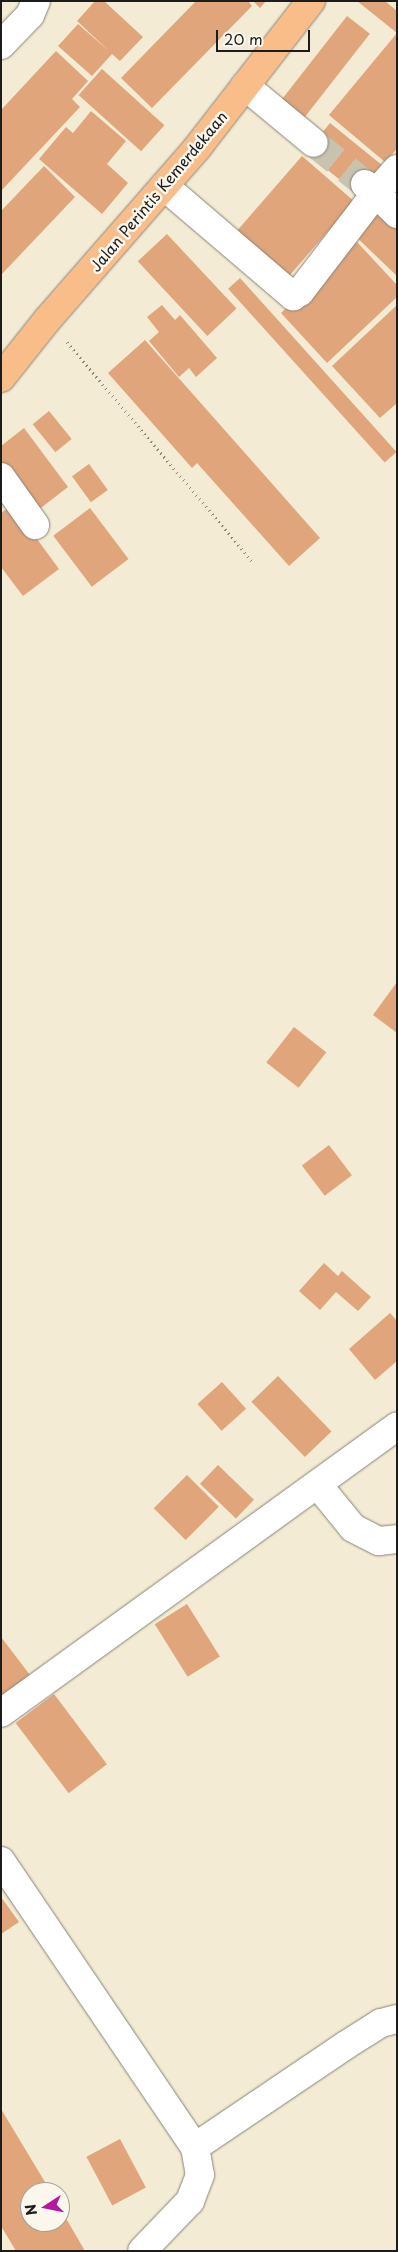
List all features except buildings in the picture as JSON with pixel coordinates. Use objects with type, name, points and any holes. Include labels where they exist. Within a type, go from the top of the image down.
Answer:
[{"type":"main road","name":"Jalan Perintis Kemerdekaan","points":[[1,378],[48,319],[164,186],[311,1]]},
{"type":"street","points":[[1,45],[30,15],[36,1]]},
{"type":"street","points":[[245,86],[314,143]]},
{"type":"street","points":[[164,186],[293,296],[300,292],[370,189],[397,169]]},
{"type":"street","points":[[370,189],[397,214]]},
{"type":"street","points":[[1,478],[35,525]]},
{"type":"street","points":[[1,1713],[397,1426]]},
{"type":"street","points":[[318,1485],[353,1528],[379,1541],[397,1539]]},
{"type":"street","points":[[1,1861],[195,2147],[200,2175],[190,2201],[142,2251]]},
{"type":"street","points":[[195,2147],[346,2044],[381,2023],[397,2019]]},
{"type":"path","points":[[48,319],[254,563]]},
{"type":"tunnel","points":[[314,143],[365,184]]}]
